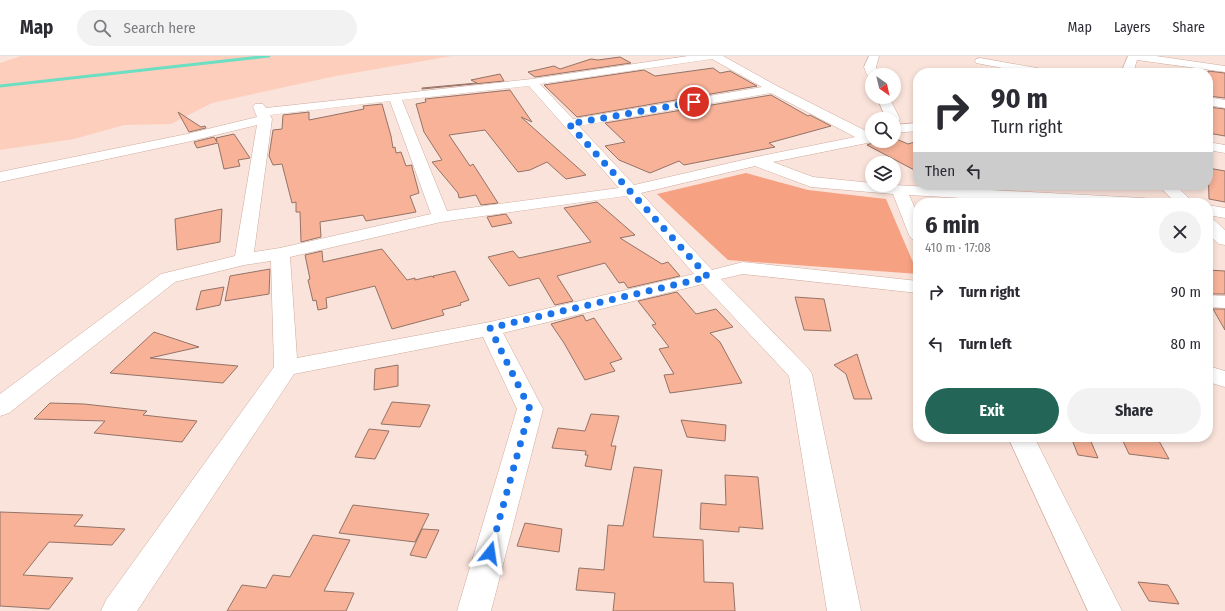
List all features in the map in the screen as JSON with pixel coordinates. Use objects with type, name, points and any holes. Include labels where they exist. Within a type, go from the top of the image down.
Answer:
[{"type":"street","points":[[0,177],[187,138],[260,110],[532,82],[710,56]]},
{"type":"street","points":[[715,56],[773,89],[865,135]]},
{"type":"street","points":[[870,68],[874,56]]},
{"type":"street","points":[[1129,68],[1134,56],[1225,69]]},
{"type":"street","points":[[973,68],[983,58],[1026,68]]},
{"type":"street","points":[[532,82],[708,277],[800,374],[844,611]]},
{"type":"street","points":[[569,124],[773,89]]},
{"type":"street","points":[[395,97],[440,217]]},
{"type":"street","points":[[1213,102],[1225,104]]},
{"type":"street","points":[[244,259],[260,110]]},
{"type":"street","points":[[901,126],[913,127]]},
{"type":"street","points":[[0,407],[168,278],[244,259],[280,254],[440,217],[630,191],[756,161],[865,139]]},
{"type":"street","points":[[1213,147],[1225,149]]},
{"type":"street","points":[[756,161],[812,182],[865,187]]},
{"type":"street","points":[[901,190],[1049,198]]},
{"type":"street","points":[[1172,190],[1180,198]]},
{"type":"street","points":[[900,192],[913,223]]},
{"type":"street","points":[[1213,211],[1225,213]]},
{"type":"street","points":[[1213,229],[1225,240]]},
{"type":"street","points":[[118,611],[286,368],[280,254]]},
{"type":"street","points":[[286,368],[490,328],[743,268],[913,286]]},
{"type":"street","points":[[1213,301],[1225,302]]},
{"type":"street","points":[[474,611],[530,409],[490,328]]},
{"type":"street","points":[[1213,375],[1225,379]]},
{"type":"street","points":[[1023,442],[1105,611]]},
{"type":"shaded area","points":[[21,56],[452,56],[336,76],[212,103],[171,124],[124,125],[74,139],[0,150],[0,63]]},
{"type":"shaded area","points":[[746,173],[808,190],[886,199],[913,262],[913,274],[728,260],[657,194]]},
{"type":"building","points":[[620,57],[631,63],[535,77],[528,72],[554,66],[560,69],[591,59],[598,60]]},
{"type":"building","points":[[713,68],[720,73],[730,71],[757,86],[577,117],[544,85],[644,70],[655,76]]},
{"type":"building","points":[[1213,72],[1225,73],[1225,98],[1213,97]]},
{"type":"building","points":[[500,74],[504,81],[422,89],[477,83],[471,80]]},
{"type":"building","points":[[510,90],[532,122],[521,117],[586,175],[566,179],[547,162],[530,170],[518,172],[485,130],[449,135],[470,166],[473,164],[498,203],[481,205],[476,195],[459,198],[458,193],[432,162],[442,160],[424,132],[416,104],[426,102],[425,99]]},
{"type":"building","points":[[771,95],[808,116],[810,115],[831,126],[769,143],[775,147],[684,165],[679,161],[650,173],[619,160],[605,146],[625,142],[605,123]]},
{"type":"building","points":[[382,104],[393,148],[395,147],[396,153],[401,152],[406,166],[412,165],[419,193],[410,196],[416,212],[366,221],[363,215],[320,222],[321,237],[301,242],[300,212],[296,212],[296,202],[292,203],[282,164],[273,165],[269,156],[273,130],[282,129],[283,115],[309,112],[309,120],[364,109],[363,106]]},
{"type":"building","points":[[1213,108],[1225,109],[1225,136],[1213,134]]},
{"type":"building","points":[[178,112],[201,127],[205,126],[206,128],[189,132]]},
{"type":"building","points":[[234,134],[250,158],[238,160],[240,166],[224,169],[218,143],[197,148],[194,142],[214,137],[217,142],[216,138]]},
{"type":"building","points":[[901,141],[908,144],[913,142],[913,169],[901,163],[901,156],[888,156],[873,148],[901,148]]},
{"type":"building","points":[[1213,169],[1225,171],[1225,202],[1209,198],[1209,190],[1213,190]]},
{"type":"building","points":[[597,202],[635,235],[620,238],[662,264],[668,262],[680,276],[628,288],[624,282],[619,283],[605,263],[557,276],[573,301],[555,305],[539,278],[509,286],[488,257],[513,251],[519,258],[591,242],[564,208]]},
{"type":"building","points":[[222,209],[220,242],[177,250],[175,219]]},
{"type":"building","points":[[506,214],[512,223],[492,227],[487,217]]},
{"type":"building","points":[[382,249],[407,280],[415,278],[415,280],[432,276],[434,278],[433,276],[455,271],[469,300],[460,303],[461,305],[442,310],[444,315],[392,329],[375,286],[326,298],[327,308],[318,310],[316,300],[313,301],[308,280],[310,279],[305,255],[322,251],[323,262]]},
{"type":"building","points":[[270,269],[269,294],[225,301],[230,276]]},
{"type":"building","points":[[1213,270],[1225,271],[1225,294],[1213,294]]},
{"type":"building","points":[[224,287],[220,305],[196,310],[201,291]]},
{"type":"building","points":[[677,292],[696,314],[716,309],[733,327],[710,333],[720,342],[742,383],[670,393],[664,375],[674,374],[659,349],[669,347],[652,325],[656,324],[638,301]]},
{"type":"building","points":[[795,297],[824,299],[831,331],[804,330]]},
{"type":"building","points":[[1213,309],[1225,309],[1225,330]]},
{"type":"building","points":[[583,315],[586,321],[594,318],[622,359],[610,363],[615,371],[585,380],[564,343],[551,324]]},
{"type":"building","points":[[154,332],[199,347],[150,358],[238,366],[223,383],[110,373]]},
{"type":"building","points":[[857,354],[872,399],[854,399],[846,374],[834,365]]},
{"type":"building","points":[[398,365],[398,386],[374,390],[375,369]]},
{"type":"building","points":[[392,402],[430,405],[420,427],[381,424]]},
{"type":"building","points":[[50,403],[84,404],[147,411],[143,415],[197,421],[182,442],[94,433],[105,421],[34,419]]},
{"type":"building","points":[[591,414],[619,416],[611,446],[616,446],[611,470],[585,466],[588,455],[585,455],[586,451],[552,448],[558,428],[585,431]]},
{"type":"building","points":[[681,420],[726,425],[725,441],[687,437]]},
{"type":"building","points":[[369,429],[389,431],[375,459],[355,457]]},
{"type":"building","points":[[1073,442],[1091,442],[1098,458],[1078,455]]},
{"type":"building","points":[[1123,442],[1160,442],[1169,459],[1129,454]]},
{"type":"building","points":[[634,467],[662,470],[653,537],[703,540],[704,582],[733,583],[735,611],[613,611],[615,593],[576,590],[579,568],[604,570],[608,525],[623,526]]},
{"type":"building","points":[[725,475],[758,477],[763,529],[739,527],[739,532],[700,529],[701,503],[726,505]]},
{"type":"building","points":[[353,505],[429,514],[415,542],[339,533]]},
{"type":"building","points":[[0,512],[83,515],[74,526],[125,529],[112,545],[49,542],[23,575],[73,578],[49,609],[0,606]]},
{"type":"building","points":[[525,523],[562,529],[559,552],[517,546]]},
{"type":"building","points":[[422,529],[439,530],[426,558],[410,555]]},
{"type":"building","points":[[313,535],[350,540],[324,591],[354,593],[346,611],[227,611],[242,585],[266,588],[273,575],[290,577]]},
{"type":"building","points":[[1138,582],[1168,585],[1179,604],[1149,601]]},
{"type":"waterway","points":[[0,86],[269,56]]},
{"type":"route","points":[[490,553],[530,409],[490,328],[708,277],[569,124],[694,102]]}]
